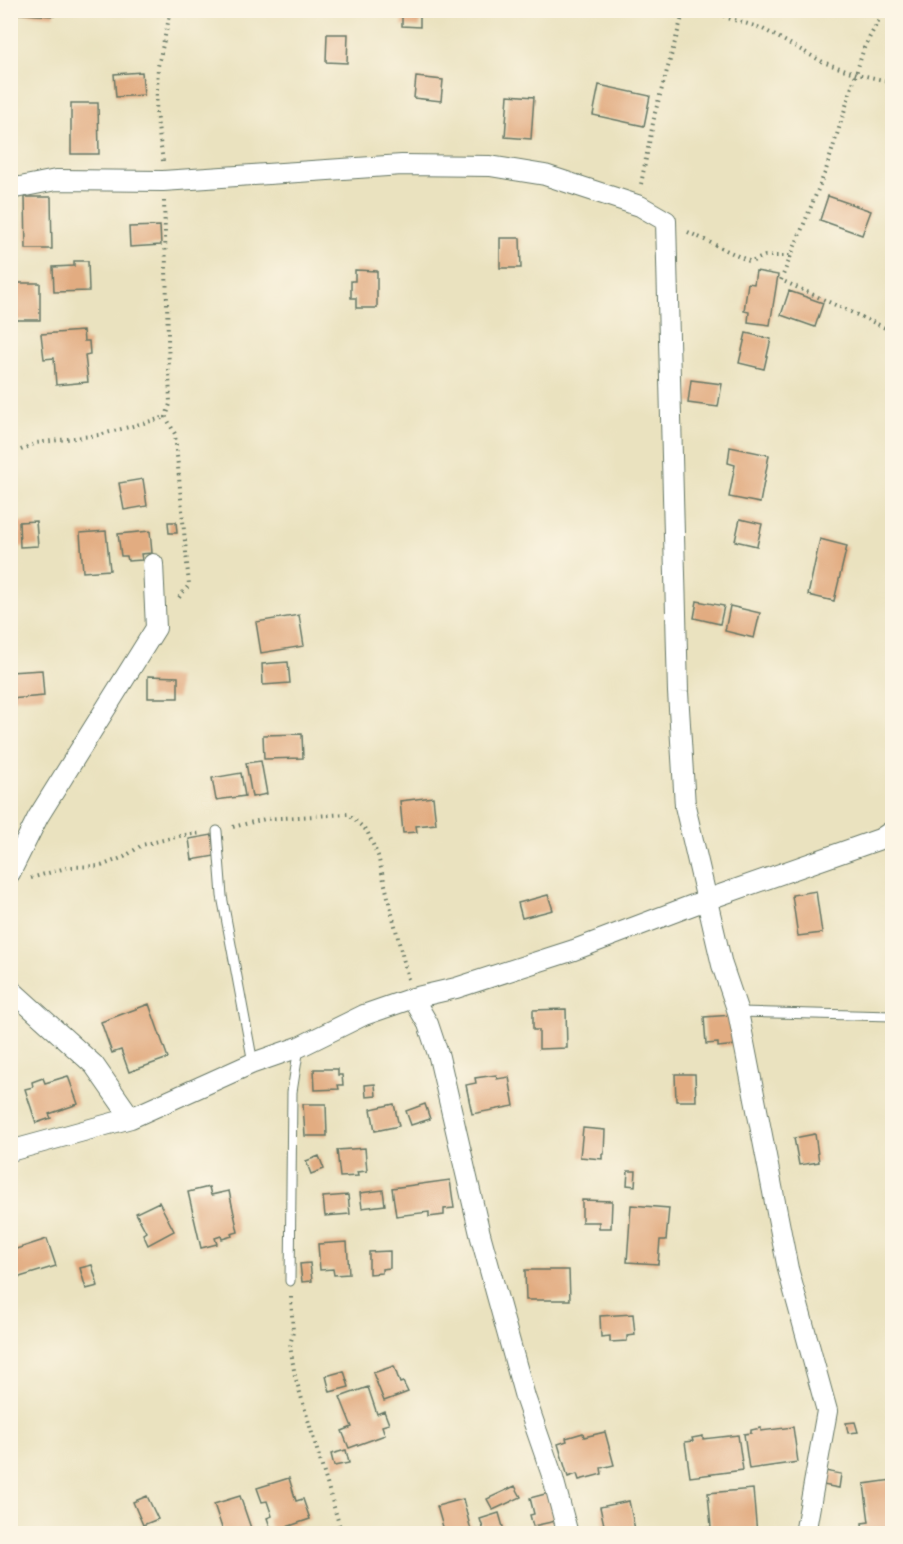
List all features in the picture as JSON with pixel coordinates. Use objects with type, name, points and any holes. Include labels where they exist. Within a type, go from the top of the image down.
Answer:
[{"type":"street","points":[[10,189],[56,180],[164,181],[402,165],[489,166],[545,175],[640,206],[666,220],[679,703],[686,806],[722,965],[738,1012],[788,1269],[827,1411],[805,1533]]},
{"type":"street","points":[[15,877],[38,817],[156,628],[153,564]]},
{"type":"street","points":[[10,1151],[131,1118],[253,1063],[299,1047],[364,1015],[574,950],[706,900],[880,839],[892,831]]},
{"type":"street","points":[[10,989],[94,1065],[131,1118]]},
{"type":"street","points":[[413,998],[428,1024],[439,1057],[480,1234],[525,1397],[553,1478],[568,1533]]},
{"type":"lane","points":[[217,831],[222,896],[253,1063]]},
{"type":"lane","points":[[738,1012],[892,1016]]},
{"type":"lane","points":[[290,1281],[292,1092],[299,1047]]},
{"type":"path","points":[[156,628],[189,585],[175,434],[166,417],[170,404],[164,181],[156,113],[158,66],[171,10]]},
{"type":"path","points":[[640,206],[642,179],[655,113],[684,10]]},
{"type":"path","points":[[713,10],[728,18],[761,28],[823,62],[857,74],[892,82]]},
{"type":"path","points":[[884,10],[864,48],[826,170],[781,280],[892,332]]},
{"type":"path","points":[[666,220],[751,262],[765,256],[792,256]]},
{"type":"path","points":[[10,455],[36,443],[99,435],[166,417]]},
{"type":"path","points":[[15,877],[69,867],[101,866],[124,857],[142,845],[184,835],[217,831],[265,819],[348,814],[367,831],[378,856],[413,998]]},
{"type":"path","points":[[290,1281],[294,1332],[290,1346],[295,1376],[342,1533]]},
{"type":"building","points":[[10,10],[54,10],[54,16],[10,13]]},
{"type":"building","points":[[402,12],[420,13],[420,27],[402,26]]},
{"type":"building","points":[[327,34],[348,34],[347,63],[326,62]]},
{"type":"building","points":[[142,72],[144,95],[116,97],[114,74]]},
{"type":"building","points":[[416,77],[443,80],[441,101],[414,98]]},
{"type":"building","points":[[599,85],[650,96],[644,126],[593,115]]},
{"type":"building","points":[[508,95],[534,97],[531,139],[505,137]]},
{"type":"building","points":[[71,103],[98,103],[99,154],[71,154]]},
{"type":"building","points":[[828,196],[871,211],[862,235],[820,220]]},
{"type":"building","points":[[25,197],[51,197],[52,249],[26,249]]},
{"type":"building","points":[[160,226],[161,245],[130,247],[129,227]]},
{"type":"building","points":[[500,238],[520,238],[521,268],[500,268]]},
{"type":"building","points":[[74,261],[88,261],[89,291],[54,292],[53,267],[74,266]]},
{"type":"building","points":[[355,270],[377,271],[377,308],[356,308],[356,298],[351,298],[351,281],[355,281]]},
{"type":"building","points":[[756,271],[778,275],[770,325],[748,322],[749,312],[744,311],[748,283],[754,284]]},
{"type":"building","points":[[15,283],[40,283],[40,320],[14,320]]},
{"type":"building","points":[[789,291],[823,303],[815,327],[781,315]]},
{"type":"building","points":[[83,331],[84,341],[89,341],[90,354],[85,355],[88,382],[56,385],[54,358],[44,359],[41,334]]},
{"type":"building","points":[[746,333],[771,339],[764,369],[739,363]]},
{"type":"building","points":[[691,380],[722,384],[718,407],[688,403]]},
{"type":"building","points":[[730,447],[769,455],[760,503],[729,497],[735,465],[728,463]]},
{"type":"building","points":[[143,479],[147,506],[124,510],[119,483]]},
{"type":"building","points":[[740,519],[762,524],[757,546],[735,541]]},
{"type":"building","points":[[36,521],[38,546],[20,547],[19,522]]},
{"type":"building","points":[[168,522],[176,522],[177,533],[169,533]]},
{"type":"building","points":[[106,531],[110,570],[83,572],[80,533]]},
{"type":"building","points":[[150,531],[152,553],[141,554],[142,560],[128,561],[127,556],[121,556],[118,534]]},
{"type":"building","points":[[820,539],[847,546],[834,601],[808,595]]},
{"type":"building","points":[[697,601],[724,606],[720,624],[694,618]]},
{"type":"building","points":[[730,606],[760,613],[754,638],[725,631]]},
{"type":"building","points":[[299,615],[304,646],[261,653],[256,622]]},
{"type":"building","points":[[288,662],[290,683],[263,685],[262,664]]},
{"type":"building","points":[[42,670],[44,696],[10,699],[10,672]]},
{"type":"building","points":[[148,676],[178,677],[178,698],[148,698]]},
{"type":"building","points":[[302,734],[303,758],[264,759],[263,735]]},
{"type":"building","points":[[261,761],[267,794],[252,797],[246,763]]},
{"type":"building","points":[[241,773],[245,796],[216,800],[212,778]]},
{"type":"building","points":[[433,797],[436,824],[416,826],[417,832],[403,833],[400,801]]},
{"type":"building","points":[[212,835],[215,856],[192,860],[189,839]]},
{"type":"building","points":[[816,891],[822,933],[798,936],[792,895]]},
{"type":"building","points":[[548,895],[553,910],[522,918],[518,903]]},
{"type":"building","points":[[149,1004],[168,1058],[129,1072],[121,1050],[112,1053],[101,1022]]},
{"type":"building","points":[[566,1009],[567,1048],[539,1049],[539,1030],[533,1030],[533,1010]]},
{"type":"building","points":[[733,1015],[736,1045],[718,1047],[718,1043],[706,1044],[704,1017]]},
{"type":"building","points":[[314,1069],[338,1069],[338,1075],[342,1075],[343,1085],[338,1085],[339,1089],[315,1090]]},
{"type":"building","points":[[675,1074],[695,1074],[696,1101],[676,1101]]},
{"type":"building","points":[[496,1075],[497,1079],[509,1077],[514,1106],[472,1114],[466,1085],[476,1083],[475,1078]]},
{"type":"building","points":[[68,1076],[78,1104],[49,1114],[51,1118],[36,1123],[25,1089],[33,1087],[32,1082],[43,1078],[45,1083]]},
{"type":"building","points":[[375,1084],[376,1096],[366,1097],[365,1085]]},
{"type":"building","points":[[303,1104],[326,1104],[327,1136],[305,1136]]},
{"type":"building","points":[[394,1104],[399,1126],[375,1131],[371,1109]]},
{"type":"building","points":[[425,1104],[430,1119],[411,1125],[406,1111]]},
{"type":"building","points":[[583,1128],[605,1130],[602,1159],[580,1157]]},
{"type":"building","points":[[815,1134],[819,1162],[799,1165],[794,1138]]},
{"type":"building","points":[[365,1148],[367,1171],[357,1172],[358,1176],[340,1177],[337,1150]]},
{"type":"building","points":[[319,1156],[324,1169],[311,1174],[306,1161]]},
{"type":"building","points":[[628,1171],[636,1171],[635,1186],[627,1185]]},
{"type":"building","points":[[450,1180],[454,1208],[444,1209],[444,1215],[429,1217],[429,1212],[396,1216],[392,1188]]},
{"type":"building","points":[[209,1187],[211,1195],[229,1191],[238,1232],[222,1239],[221,1236],[215,1238],[217,1244],[201,1248],[188,1192]]},
{"type":"building","points":[[383,1190],[385,1205],[362,1208],[360,1193]]},
{"type":"building","points":[[348,1195],[350,1214],[325,1216],[323,1197]]},
{"type":"building","points":[[582,1200],[612,1201],[611,1228],[599,1228],[599,1222],[582,1222]]},
{"type":"building","points":[[159,1202],[174,1231],[148,1245],[143,1234],[146,1232],[136,1213]]},
{"type":"building","points":[[631,1205],[669,1208],[666,1240],[660,1240],[658,1264],[627,1262]]},
{"type":"building","points":[[47,1239],[56,1266],[10,1280],[10,1251]]},
{"type":"building","points":[[347,1242],[349,1274],[334,1275],[333,1269],[320,1270],[318,1244]]},
{"type":"building","points":[[390,1251],[390,1268],[382,1269],[382,1273],[369,1274],[369,1252]]},
{"type":"building","points":[[310,1263],[312,1281],[302,1282],[300,1264]]},
{"type":"building","points":[[92,1265],[98,1286],[86,1289],[80,1268]]},
{"type":"building","points":[[525,1270],[569,1270],[570,1300],[526,1300]]},
{"type":"building","points":[[633,1314],[635,1335],[627,1336],[627,1341],[610,1342],[610,1336],[601,1337],[600,1316]]},
{"type":"building","points":[[394,1366],[400,1383],[403,1382],[408,1392],[384,1401],[373,1373]]},
{"type":"building","points":[[344,1371],[349,1387],[330,1392],[326,1376]]},
{"type":"building","points":[[368,1387],[377,1414],[384,1411],[389,1424],[382,1426],[385,1435],[349,1448],[342,1431],[352,1427],[340,1397]]},
{"type":"building","points":[[855,1422],[858,1432],[848,1433],[846,1423]]},
{"type":"building","points":[[793,1427],[798,1462],[749,1469],[744,1434],[761,1428],[761,1431]]},
{"type":"building","points":[[605,1432],[614,1465],[601,1468],[602,1474],[579,1480],[577,1474],[568,1477],[558,1444],[567,1441],[566,1438],[583,1433],[584,1437]]},
{"type":"building","points":[[738,1435],[743,1470],[690,1477],[685,1442],[703,1436],[703,1439]]},
{"type":"building","points":[[346,1450],[349,1463],[334,1466],[331,1454]]},
{"type":"building","points":[[825,1471],[841,1474],[839,1488],[823,1485]]},
{"type":"building","points":[[289,1478],[296,1501],[303,1499],[310,1519],[272,1532],[267,1518],[272,1516],[267,1501],[262,1502],[257,1488]]},
{"type":"building","points":[[892,1480],[892,1534],[863,1534],[862,1523],[869,1522],[864,1484]]},
{"type":"building","points":[[515,1486],[521,1497],[493,1510],[487,1499]]},
{"type":"building","points":[[753,1489],[757,1534],[704,1534],[704,1528],[711,1527],[708,1493]]},
{"type":"building","points":[[549,1493],[556,1521],[533,1526],[530,1515],[534,1514],[530,1498]]},
{"type":"building","points":[[147,1496],[158,1519],[143,1525],[133,1502]]},
{"type":"building","points":[[240,1496],[253,1534],[224,1534],[214,1504]]},
{"type":"building","points":[[463,1499],[472,1534],[445,1534],[437,1506]]},
{"type":"building","points":[[629,1501],[636,1534],[606,1534],[600,1507]]},
{"type":"building","points":[[499,1513],[505,1534],[485,1534],[480,1519]]}]
